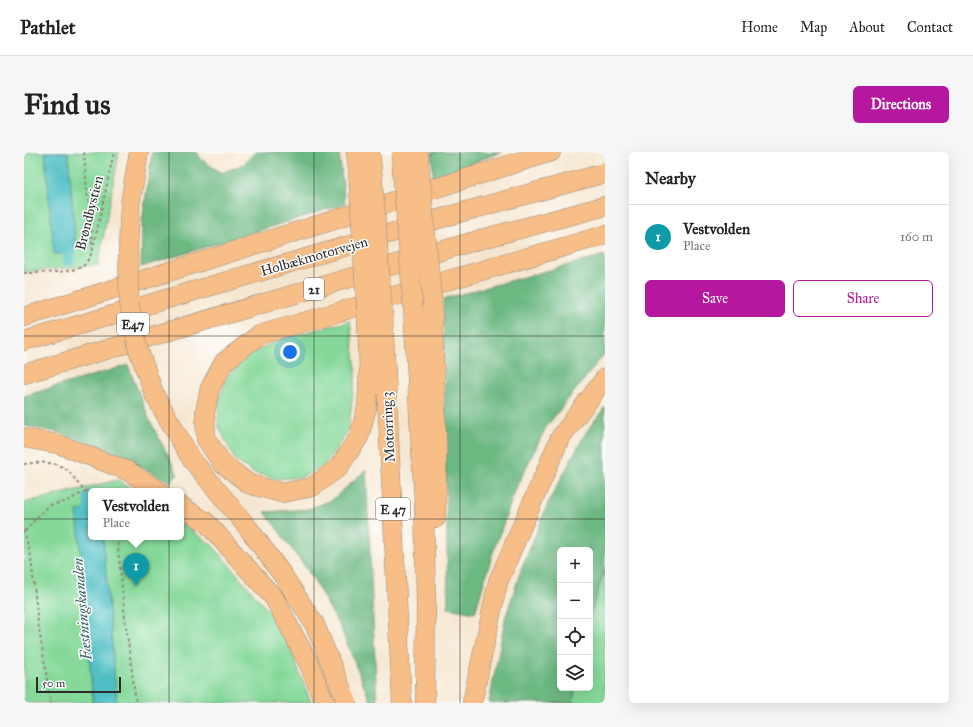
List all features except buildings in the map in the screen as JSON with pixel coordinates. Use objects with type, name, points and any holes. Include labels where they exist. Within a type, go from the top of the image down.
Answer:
[{"type":"highway","name":"E47","points":[[139,152],[130,204],[128,250],[129,301],[138,349],[155,396],[192,460],[250,529],[316,625],[347,703]]},
{"type":"highway","points":[[24,317],[551,152]]},
{"type":"highway","points":[[407,153],[432,299],[437,449],[437,515],[426,605]]},
{"type":"highway","name":"E 47","points":[[407,153],[413,306],[424,504],[426,605],[425,703]]},
{"type":"highway","name":"Motorring 3","points":[[364,161],[402,703]]},
{"type":"highway","name":"Holbækmotorvejen","points":[[24,341],[459,213],[605,173]]},
{"type":"highway","name":"21","points":[[24,374],[478,240],[605,206]]},
{"type":"highway","points":[[375,318],[369,370],[367,408],[359,437],[338,468],[312,487],[282,493],[250,484],[222,463],[206,439],[205,412],[210,388],[224,362],[259,335],[605,235]]},
{"type":"highway","points":[[472,703],[498,582],[560,438],[605,378]]},
{"type":"highway","points":[[24,438],[58,444],[128,471],[154,488]]},
{"type":"highway","points":[[184,508],[206,522],[274,598],[308,662],[325,703]]},
{"type":"path","points":[[84,152],[92,232],[92,253]]},
{"type":"path","name":"Brøndbystien","points":[[24,273],[49,273],[79,268],[85,265],[92,253],[114,152]]},
{"type":"path","points":[[24,464],[41,462],[58,464],[70,472],[78,484],[86,491],[65,502],[50,505],[24,531],[31,557],[38,623],[51,703]]},
{"type":"path","points":[[117,540],[125,618],[136,703]]},
{"type":"green space","points":[[24,152],[119,152],[98,265],[24,272]]},
{"type":"green space","points":[[152,152],[197,152],[201,159],[221,173],[244,164],[255,152],[339,152],[345,204],[141,267],[142,222]]},
{"type":"green space","points":[[432,152],[501,152],[433,178]]},
{"type":"green space","points":[[605,255],[605,353],[546,427],[516,488],[493,552],[475,613],[448,608],[443,299]]},
{"type":"green space","points":[[350,321],[356,371],[348,431],[324,465],[302,477],[278,479],[254,473],[235,460],[218,425],[219,400],[227,376],[248,356],[277,340]]},
{"type":"green space","points":[[128,365],[149,419],[178,475],[170,482],[105,449],[56,432],[24,426],[24,396]]},
{"type":"green space","points":[[605,407],[605,568],[593,606],[593,547],[557,547],[557,691],[575,691],[573,703],[489,703],[505,619],[520,573],[548,503],[586,432]]},
{"type":"green space","points":[[366,470],[377,703],[371,703],[341,629],[313,578],[265,512],[309,509],[332,500]]},
{"type":"green space","points":[[118,480],[130,488],[88,488],[88,540],[184,540],[184,525],[213,546],[282,627],[311,703],[24,703],[24,503]]},
{"type":"green space","points":[[605,568],[605,703],[573,703],[575,691],[593,691],[593,606]]},
{"type":"water","points":[[45,152],[68,152],[76,249],[69,254],[54,254]]},
{"type":"water","points":[[88,510],[88,540],[103,540],[117,703],[93,703],[77,511]]},
{"type":"waterway","name":"Fæstningskanalen","points":[[68,239],[69,260]]},
{"type":"place","name":"Vestvolden","points":[[136,586]]}]
